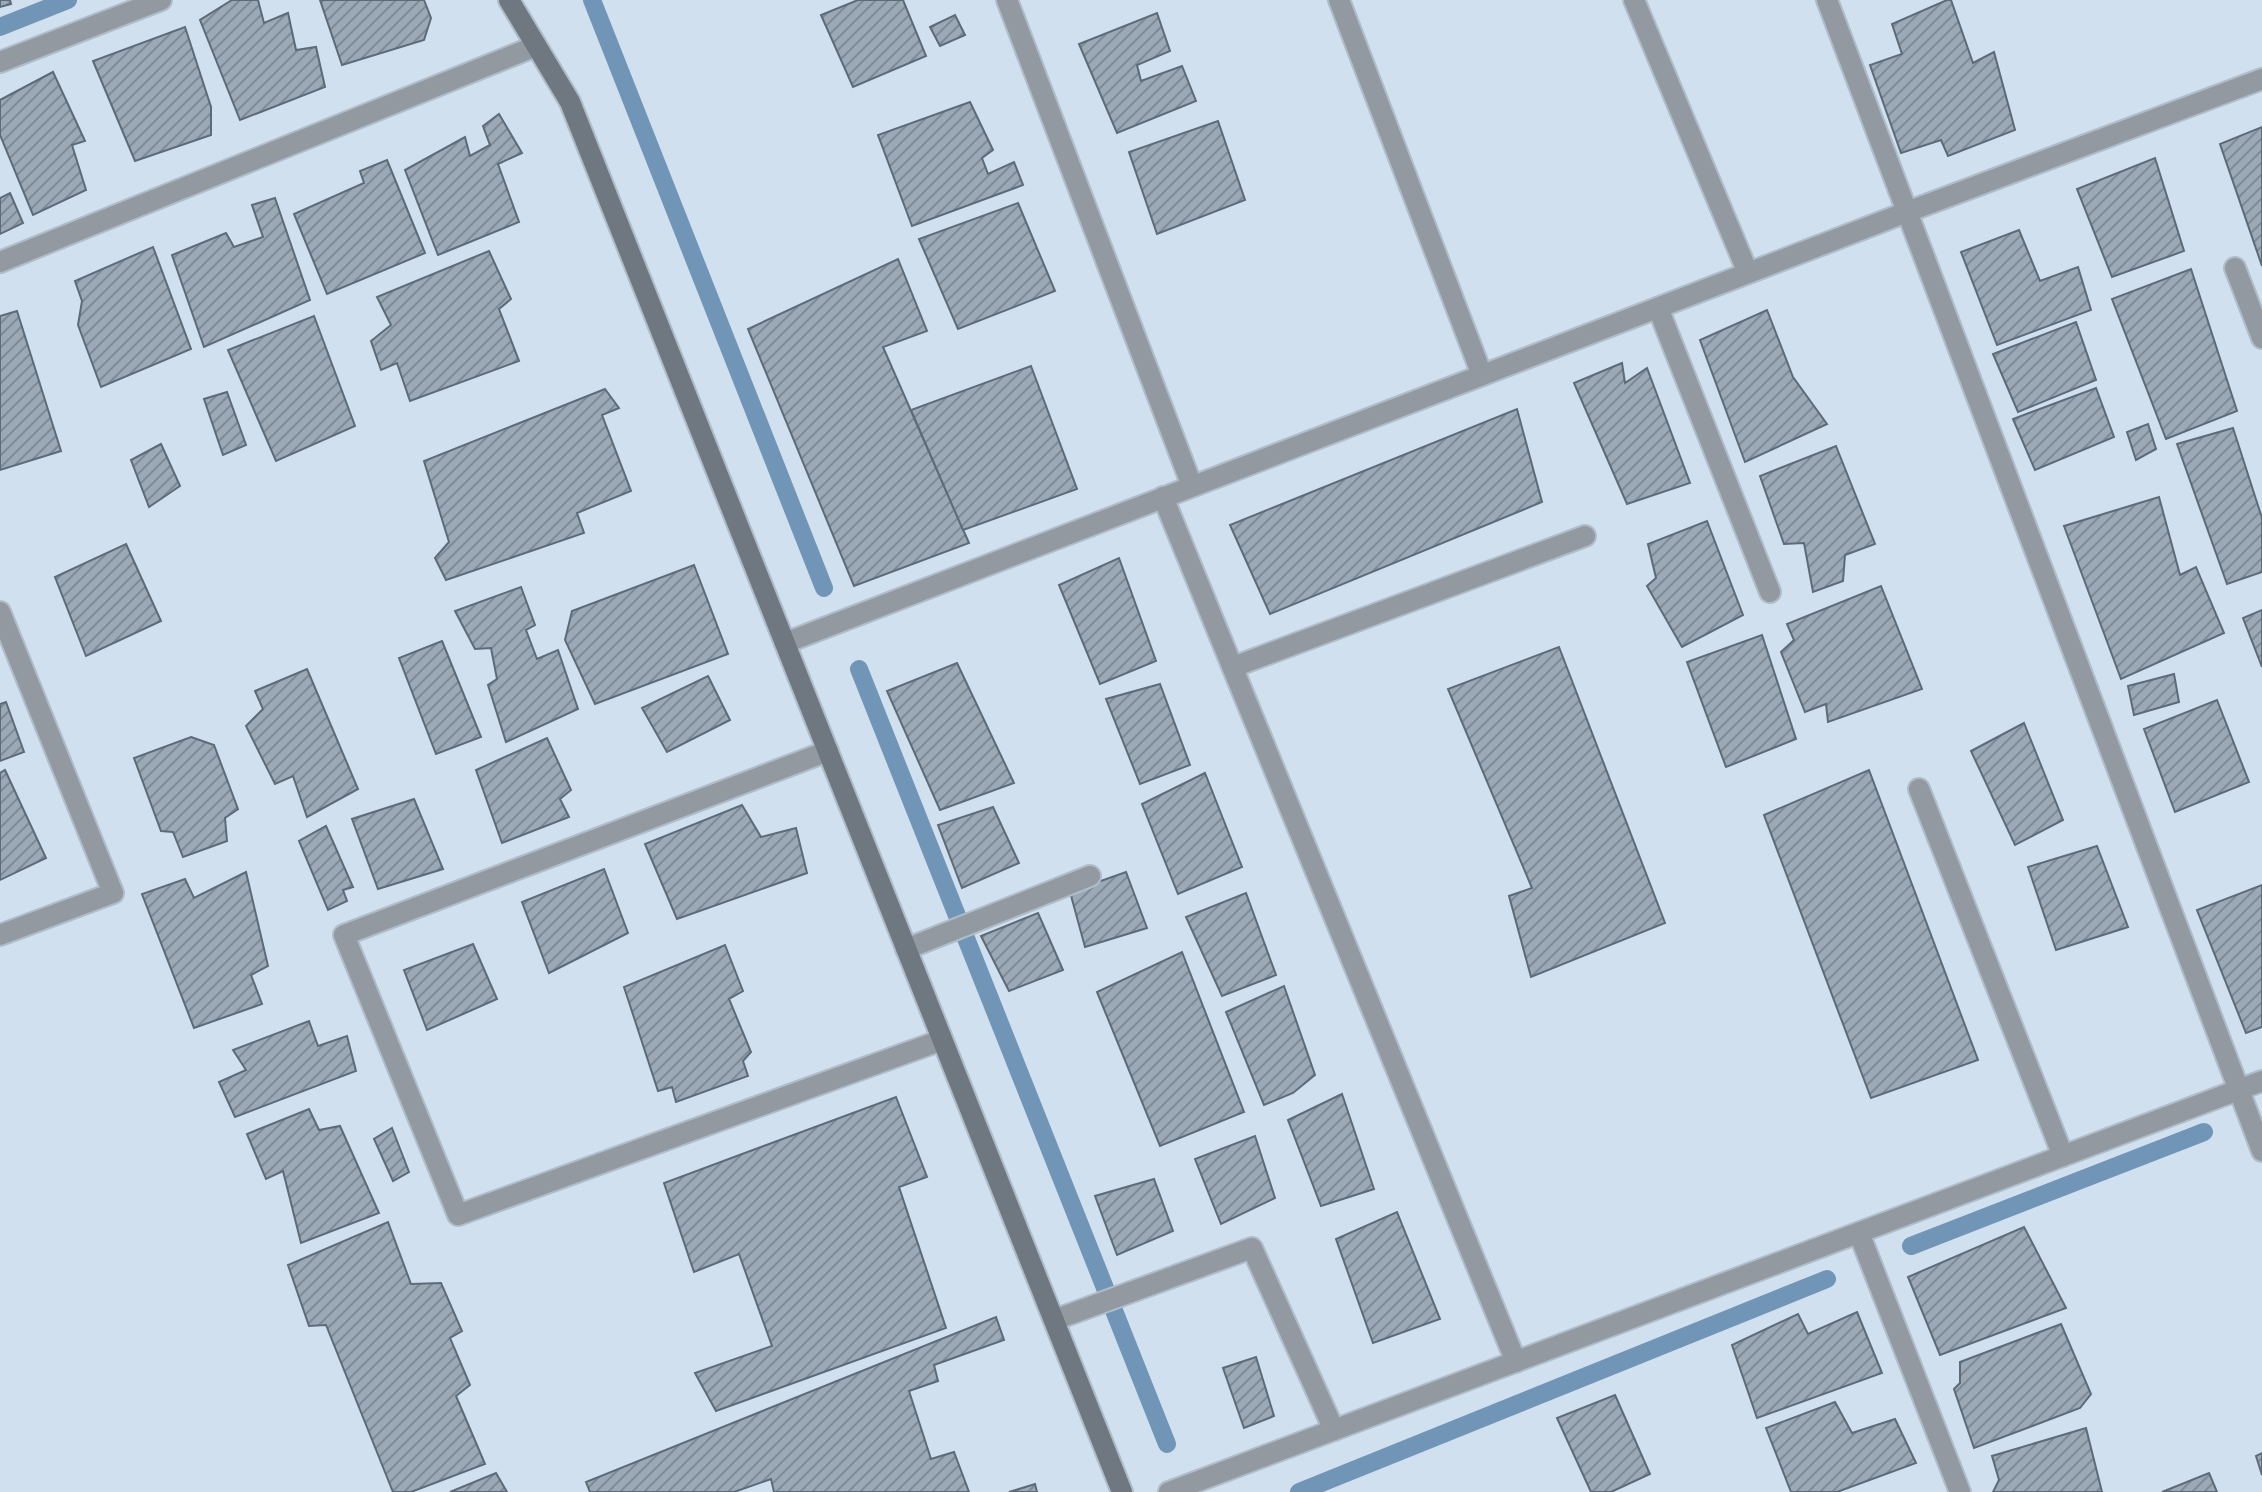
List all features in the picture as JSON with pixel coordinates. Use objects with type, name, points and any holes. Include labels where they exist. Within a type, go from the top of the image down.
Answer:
[{"type":"street","points":[[0,62],[161,0]]},
{"type":"street","points":[[509,0],[570,102],[1122,1492]]},
{"type":"street","points":[[1007,0],[1192,486]]},
{"type":"street","points":[[1339,0],[1482,375]]},
{"type":"street","points":[[1634,0],[1748,273]]},
{"type":"street","points":[[1827,0],[2262,1151]]},
{"type":"street","points":[[0,262],[536,46]]},
{"type":"street","points":[[785,643],[2262,79]]},
{"type":"street","points":[[2235,268],[2262,338]]},
{"type":"street","points":[[1658,308],[1770,592]]},
{"type":"street","points":[[1163,497],[1516,1362]]},
{"type":"street","points":[[1233,667],[1585,536]]},
{"type":"street","points":[[0,612],[113,893],[0,935]]},
{"type":"street","points":[[828,751],[344,935],[458,1215],[942,1040]]},
{"type":"street","points":[[1919,789],[2063,1156]]},
{"type":"street","points":[[906,949],[1090,876]]},
{"type":"street","points":[[1169,1492],[2262,1081]]},
{"type":"street","points":[[1859,1233],[1960,1492]]},
{"type":"street","points":[[1054,1320],[1252,1248],[1334,1430]]},
{"type":"building","points":[[0,0],[10,0],[11,4],[0,7]]},
{"type":"building","points":[[232,0],[258,0],[264,23],[288,13],[296,50],[316,47],[325,87],[240,120],[200,20]]},
{"type":"building","points":[[320,0],[424,0],[431,18],[424,40],[342,65]]},
{"type":"building","points":[[858,0],[903,0],[926,56],[853,87],[821,15]]},
{"type":"building","points":[[1951,0],[1973,63],[1994,52],[2015,130],[1948,156],[1941,140],[1901,153],[1870,65],[1902,54],[1892,24]]},
{"type":"building","points":[[1157,13],[1170,51],[1137,65],[1141,81],[1182,66],[1196,101],[1117,133],[1079,44]]},
{"type":"building","points":[[955,15],[965,35],[940,46],[930,27]]},
{"type":"building","points":[[185,27],[211,107],[211,135],[135,161],[93,61]]},
{"type":"building","points":[[53,72],[85,141],[72,145],[86,190],[33,215],[0,135],[0,100]]},
{"type":"building","points":[[970,102],[993,150],[982,158],[988,174],[1014,162],[1023,185],[912,226],[878,135]]},
{"type":"building","points":[[499,114],[522,153],[498,164],[519,222],[438,255],[405,170],[465,137],[470,156],[490,145],[483,126]]},
{"type":"building","points":[[1218,121],[1245,200],[1157,234],[1129,152]]},
{"type":"building","points":[[2262,127],[2262,266],[2220,144]]},
{"type":"building","points":[[2155,158],[2184,251],[2112,277],[2077,189]]},
{"type":"building","points":[[387,160],[425,253],[327,294],[294,214],[364,183],[360,171]]},
{"type":"building","points":[[10,193],[23,223],[0,234],[0,198]]},
{"type":"building","points":[[275,198],[310,300],[204,347],[172,255],[226,233],[234,247],[263,237],[252,205]]},
{"type":"building","points":[[1018,203],[1055,291],[958,329],[919,239]]},
{"type":"building","points":[[2019,230],[2040,281],[2078,267],[2091,310],[1997,345],[1961,252]]},
{"type":"building","points":[[153,247],[191,349],[101,387],[78,325],[82,301],[75,281]]},
{"type":"building","points":[[489,251],[511,299],[499,309],[519,361],[410,401],[397,363],[381,370],[371,341],[391,325],[377,297]]},
{"type":"building","points":[[898,259],[927,331],[883,347],[969,543],[854,586],[748,329]]},
{"type":"building","points":[[2191,269],[2237,411],[2166,439],[2112,299]]},
{"type":"building","points":[[1767,310],[1793,377],[1827,424],[1745,462],[1700,340]]},
{"type":"building","points":[[17,311],[61,451],[0,470],[0,316]]},
{"type":"building","points":[[314,316],[355,426],[276,461],[228,350]]},
{"type":"building","points":[[2076,322],[2096,380],[2018,412],[1993,354]]},
{"type":"building","points":[[1622,363],[1625,383],[1647,368],[1690,483],[1627,504],[1574,383]]},
{"type":"building","points":[[1031,366],[1077,489],[963,530],[911,410]]},
{"type":"building","points":[[2096,388],[2114,437],[2035,470],[2013,419]]},
{"type":"building","points":[[605,389],[619,408],[602,415],[631,491],[577,513],[584,533],[446,580],[435,558],[449,542],[424,461]]},
{"type":"building","points":[[227,392],[246,445],[223,455],[204,399]]},
{"type":"building","points":[[1517,409],[1542,502],[1270,614],[1230,525]]},
{"type":"building","points":[[2148,424],[2156,449],[2136,460],[2127,432]]},
{"type":"building","points":[[2233,428],[2262,518],[2262,572],[2227,584],[2177,444]]},
{"type":"building","points":[[161,444],[180,486],[149,507],[131,460]]},
{"type":"building","points":[[1836,446],[1875,544],[1845,555],[1843,581],[1813,592],[1804,543],[1784,544],[1760,476]]},
{"type":"building","points":[[2159,497],[2180,575],[2196,567],[2224,633],[2121,679],[2064,526]]},
{"type":"building","points":[[1707,521],[1743,615],[1682,647],[1647,586],[1656,578],[1648,544]]},
{"type":"building","points":[[126,544],[161,621],[86,656],[55,577]]},
{"type":"building","points":[[1119,558],[1156,661],[1100,684],[1059,585]]},
{"type":"building","points":[[694,565],[728,654],[595,704],[565,640],[572,611]]},
{"type":"building","points":[[1881,586],[1922,689],[1828,722],[1826,704],[1805,712],[1781,652],[1794,640],[1787,624]]},
{"type":"building","points":[[521,587],[535,625],[526,630],[537,659],[558,650],[578,709],[506,742],[488,685],[497,679],[491,648],[475,649],[455,611]]},
{"type":"building","points":[[2262,610],[2262,667],[2243,618]]},
{"type":"building","points":[[1762,635],[1796,739],[1726,767],[1687,662]]},
{"type":"building","points":[[442,641],[481,737],[436,754],[399,658]]},
{"type":"building","points":[[1559,647],[1665,923],[1531,977],[1509,896],[1532,888],[1448,689]]},
{"type":"building","points":[[957,663],[1014,783],[940,810],[887,691]]},
{"type":"building","points":[[307,669],[358,789],[307,817],[293,776],[275,784],[246,726],[263,709],[255,691]]},
{"type":"building","points":[[2174,674],[2179,702],[2134,715],[2128,686]]},
{"type":"building","points":[[708,676],[730,720],[667,752],[642,708]]},
{"type":"building","points":[[1160,684],[1190,765],[1140,784],[1106,699]]},
{"type":"building","points":[[2217,700],[2249,782],[2175,812],[2144,729]]},
{"type":"building","points":[[6,702],[24,752],[0,761],[0,704]]},
{"type":"building","points":[[2024,723],[2063,820],[2015,845],[1971,751]]},
{"type":"building","points":[[191,737],[214,745],[238,809],[225,818],[227,841],[183,857],[173,832],[161,831],[134,758]]},
{"type":"building","points":[[547,738],[571,790],[560,799],[569,817],[502,843],[476,770]]},
{"type":"building","points":[[5,770],[46,858],[0,880],[0,773]]},
{"type":"building","points":[[1869,770],[1978,1060],[1871,1098],[1764,815]]},
{"type":"building","points":[[1205,773],[1242,867],[1178,894],[1142,804]]},
{"type":"building","points":[[414,799],[443,869],[378,889],[352,819]]},
{"type":"building","points":[[742,805],[761,837],[796,828],[807,873],[677,919],[645,844]]},
{"type":"building","points":[[993,807],[1019,863],[962,888],[938,825]]},
{"type":"building","points":[[326,826],[353,887],[343,890],[347,901],[328,910],[299,841]]},
{"type":"building","points":[[2097,846],[2128,927],[2056,950],[2028,867]]},
{"type":"building","points":[[604,869],[628,933],[549,973],[522,902]]},
{"type":"building","points":[[246,872],[268,966],[251,975],[262,1004],[194,1028],[142,894],[185,879],[194,898]]},
{"type":"building","points":[[1126,872],[1147,928],[1085,947],[1070,892]]},
{"type":"building","points":[[2262,885],[2262,1027],[2246,1033],[2197,910]]},
{"type":"building","points":[[1246,893],[1276,975],[1222,996],[1186,917]]},
{"type":"building","points":[[1038,913],[1063,970],[1009,991],[981,936]]},
{"type":"building","points":[[473,944],[497,999],[427,1030],[404,970]]},
{"type":"building","points":[[725,945],[743,991],[729,999],[751,1052],[743,1061],[748,1076],[676,1102],[672,1087],[658,1091],[624,987]]},
{"type":"building","points":[[1182,952],[1244,1112],[1160,1146],[1097,992]]},
{"type":"building","points":[[1284,986],[1315,1075],[1293,1093],[1264,1105],[1226,1012]]},
{"type":"building","points":[[309,1021],[318,1046],[347,1036],[356,1071],[235,1117],[219,1082],[246,1070],[233,1050]]},
{"type":"building","points":[[1342,1094],[1374,1189],[1321,1206],[1288,1120]]},
{"type":"building","points":[[896,1097],[927,1177],[899,1187],[946,1328],[716,1411],[695,1373],[772,1346],[739,1254],[694,1272],[664,1183]]},
{"type":"building","points":[[309,1109],[319,1130],[340,1126],[379,1213],[301,1243],[283,1171],[266,1179],[247,1134]]},
{"type":"building","points":[[392,1128],[409,1172],[393,1181],[374,1139]]},
{"type":"building","points":[[1255,1136],[1275,1198],[1221,1224],[1195,1159]]},
{"type":"building","points":[[1154,1179],[1173,1231],[1117,1255],[1095,1196]]},
{"type":"building","points":[[1397,1212],[1440,1319],[1373,1343],[1336,1239]]},
{"type":"building","points":[[388,1222],[411,1284],[441,1283],[462,1331],[450,1338],[470,1385],[456,1396],[485,1464],[411,1492],[393,1492],[326,1325],[309,1326],[288,1265]]},
{"type":"building","points":[[2024,1227],[2066,1308],[1940,1355],[1908,1277]]},
{"type":"building","points":[[1857,1312],[1882,1373],[1757,1418],[1732,1345],[1798,1314],[1808,1334]]},
{"type":"building","points":[[996,1317],[1004,1340],[934,1365],[938,1381],[909,1391],[931,1459],[954,1452],[969,1492],[774,1492],[771,1479],[734,1492],[590,1492],[586,1482]]},
{"type":"building","points":[[2061,1324],[2091,1394],[2080,1408],[1974,1448],[1954,1389],[1960,1383],[1960,1362]]},
{"type":"building","points":[[1256,1357],[1274,1416],[1244,1428],[1223,1368]]},
{"type":"building","points":[[1615,1395],[1650,1474],[1611,1492],[1591,1492],[1557,1418]]},
{"type":"building","points":[[1835,1402],[1852,1433],[1895,1419],[1916,1463],[1837,1492],[1791,1492],[1766,1428]]},
{"type":"building","points":[[2086,1428],[2102,1492],[1993,1492],[1999,1480],[1992,1456]]},
{"type":"building","points":[[2262,1453],[2262,1475],[2256,1456]]},
{"type":"building","points":[[496,1473],[507,1492],[450,1492]]},
{"type":"building","points":[[2209,1473],[2217,1492],[2162,1492]]},
{"type":"building","points":[[1035,1484],[1037,1492],[1009,1492]]},
{"type":"waterway","points":[[0,27],[68,0]]},
{"type":"waterway","points":[[592,0],[824,588]]},
{"type":"waterway","points":[[859,669],[1167,1444]]},
{"type":"waterway","points":[[1911,1246],[2204,1132]]},
{"type":"waterway","points":[[1299,1492],[1827,1279]]}]
